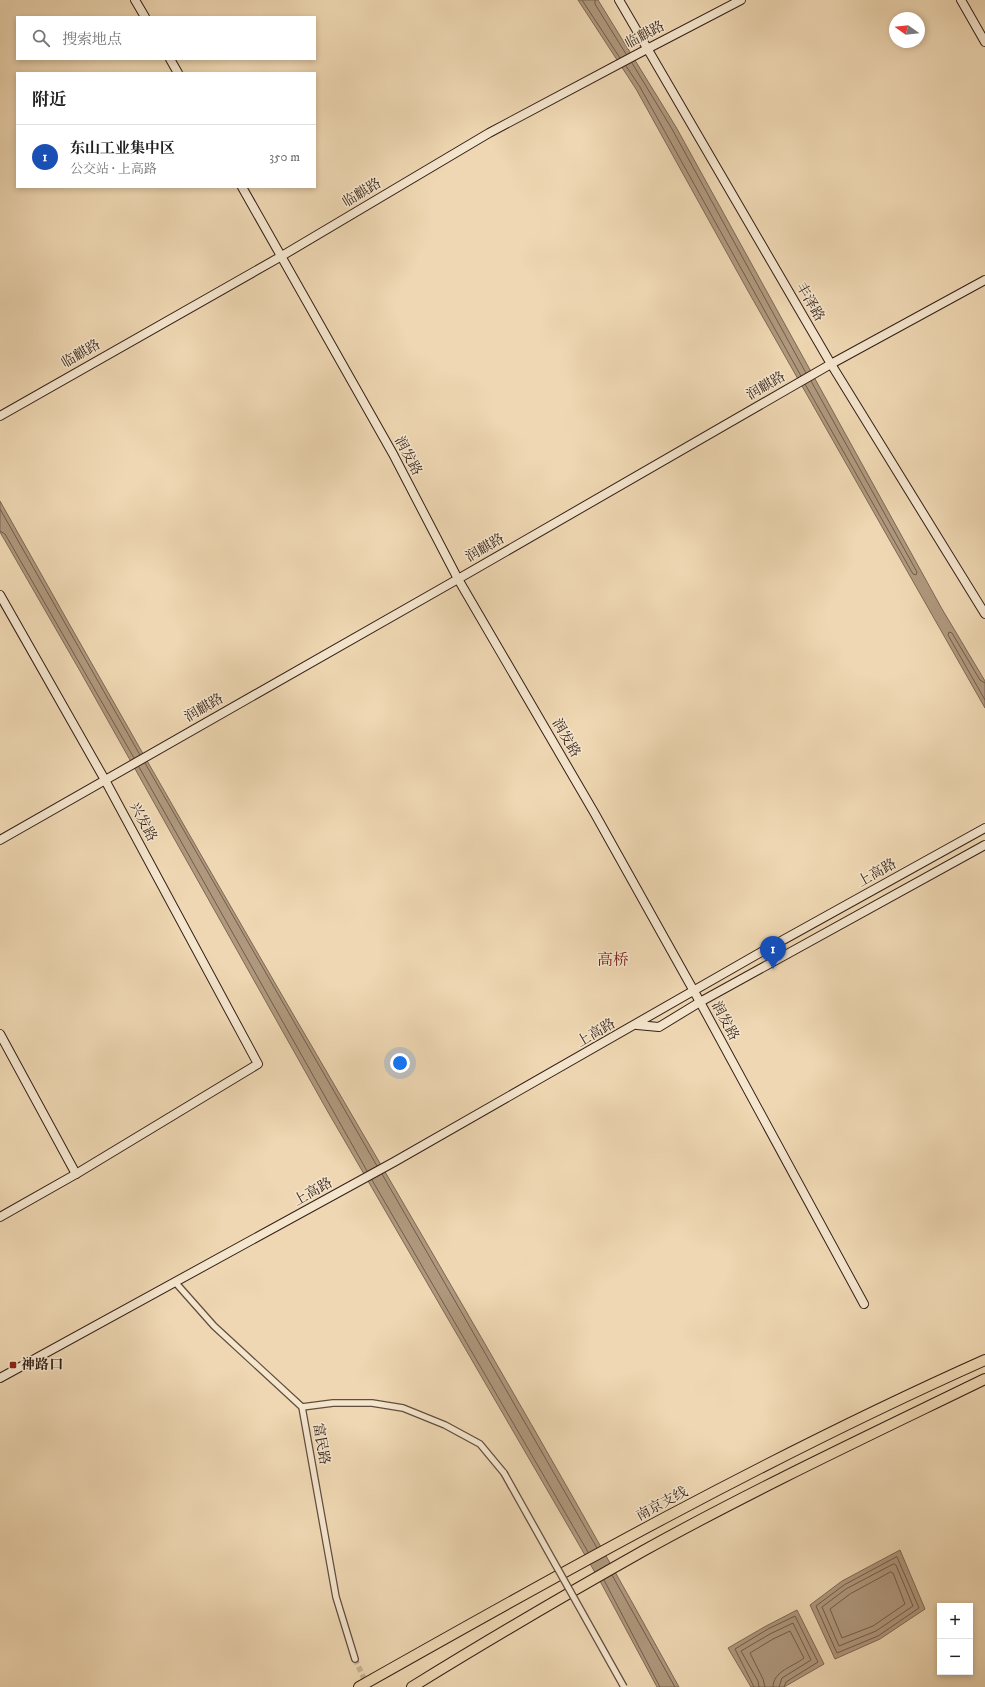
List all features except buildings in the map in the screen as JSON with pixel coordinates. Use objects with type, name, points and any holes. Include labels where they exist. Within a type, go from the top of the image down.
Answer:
[{"type":"highway","name":"南京支线","points":[[359,1687],[515,1599],[764,1465],[985,1360]]},
{"type":"highway","points":[[412,1687],[479,1646],[644,1551],[800,1470],[985,1379]]},
{"type":"street","points":[[135,0],[144,16]]},
{"type":"street","name":"丰泽路","points":[[619,0],[831,364],[985,614]]},
{"type":"street","name":"临麒路","points":[[0,416],[280,257],[489,134],[741,0]]},
{"type":"street","points":[[961,0],[985,42]]},
{"type":"street","points":[[171,60],[177,72]]},
{"type":"street","name":"润发路","points":[[243,188],[280,257],[393,454],[458,579],[591,808],[695,992],[864,1304]]},
{"type":"street","name":"润麒路","points":[[0,840],[831,364],[985,280]]},
{"type":"street","name":"兴发路","points":[[0,595],[105,780],[258,1064],[76,1174]]},
{"type":"street","name":"上高路","points":[[0,1378],[394,1162],[695,992],[756,955],[985,828]]},
{"type":"street","name":"上高路","points":[[637,1025],[659,1027],[700,1002],[985,845]]},
{"type":"street","points":[[0,1034],[76,1174],[0,1217]]},
{"type":"street","name":"富民路","points":[[175,1282],[214,1326],[302,1407],[336,1597],[356,1659]]},
{"type":"street","points":[[302,1407],[333,1403],[372,1403],[403,1408],[445,1424],[480,1444],[504,1473],[624,1687]]},
{"type":"water","points":[[578,0],[598,0],[676,127],[942,609],[985,681],[985,708],[748,291],[636,89]]},
{"type":"water","points":[[0,501],[279,990],[531,1424],[679,1687],[657,1687],[600,1581],[328,1112],[80,671],[0,532]]},
{"type":"water","points":[[900,1550],[925,1609],[880,1639],[835,1659],[810,1605],[842,1581]]},
{"type":"water","points":[[797,1610],[824,1664],[784,1687],[751,1687],[728,1648]]},
{"type":"tunnel","points":[[355,1659],[367,1685]]},
{"type":"place","name":"东山工业集中区","points":[[773,969]]},
{"type":"place","name":"神路口","points":[[13,1365]]},
{"type":"district","name":"高桥","points":[[613,960]]}]
